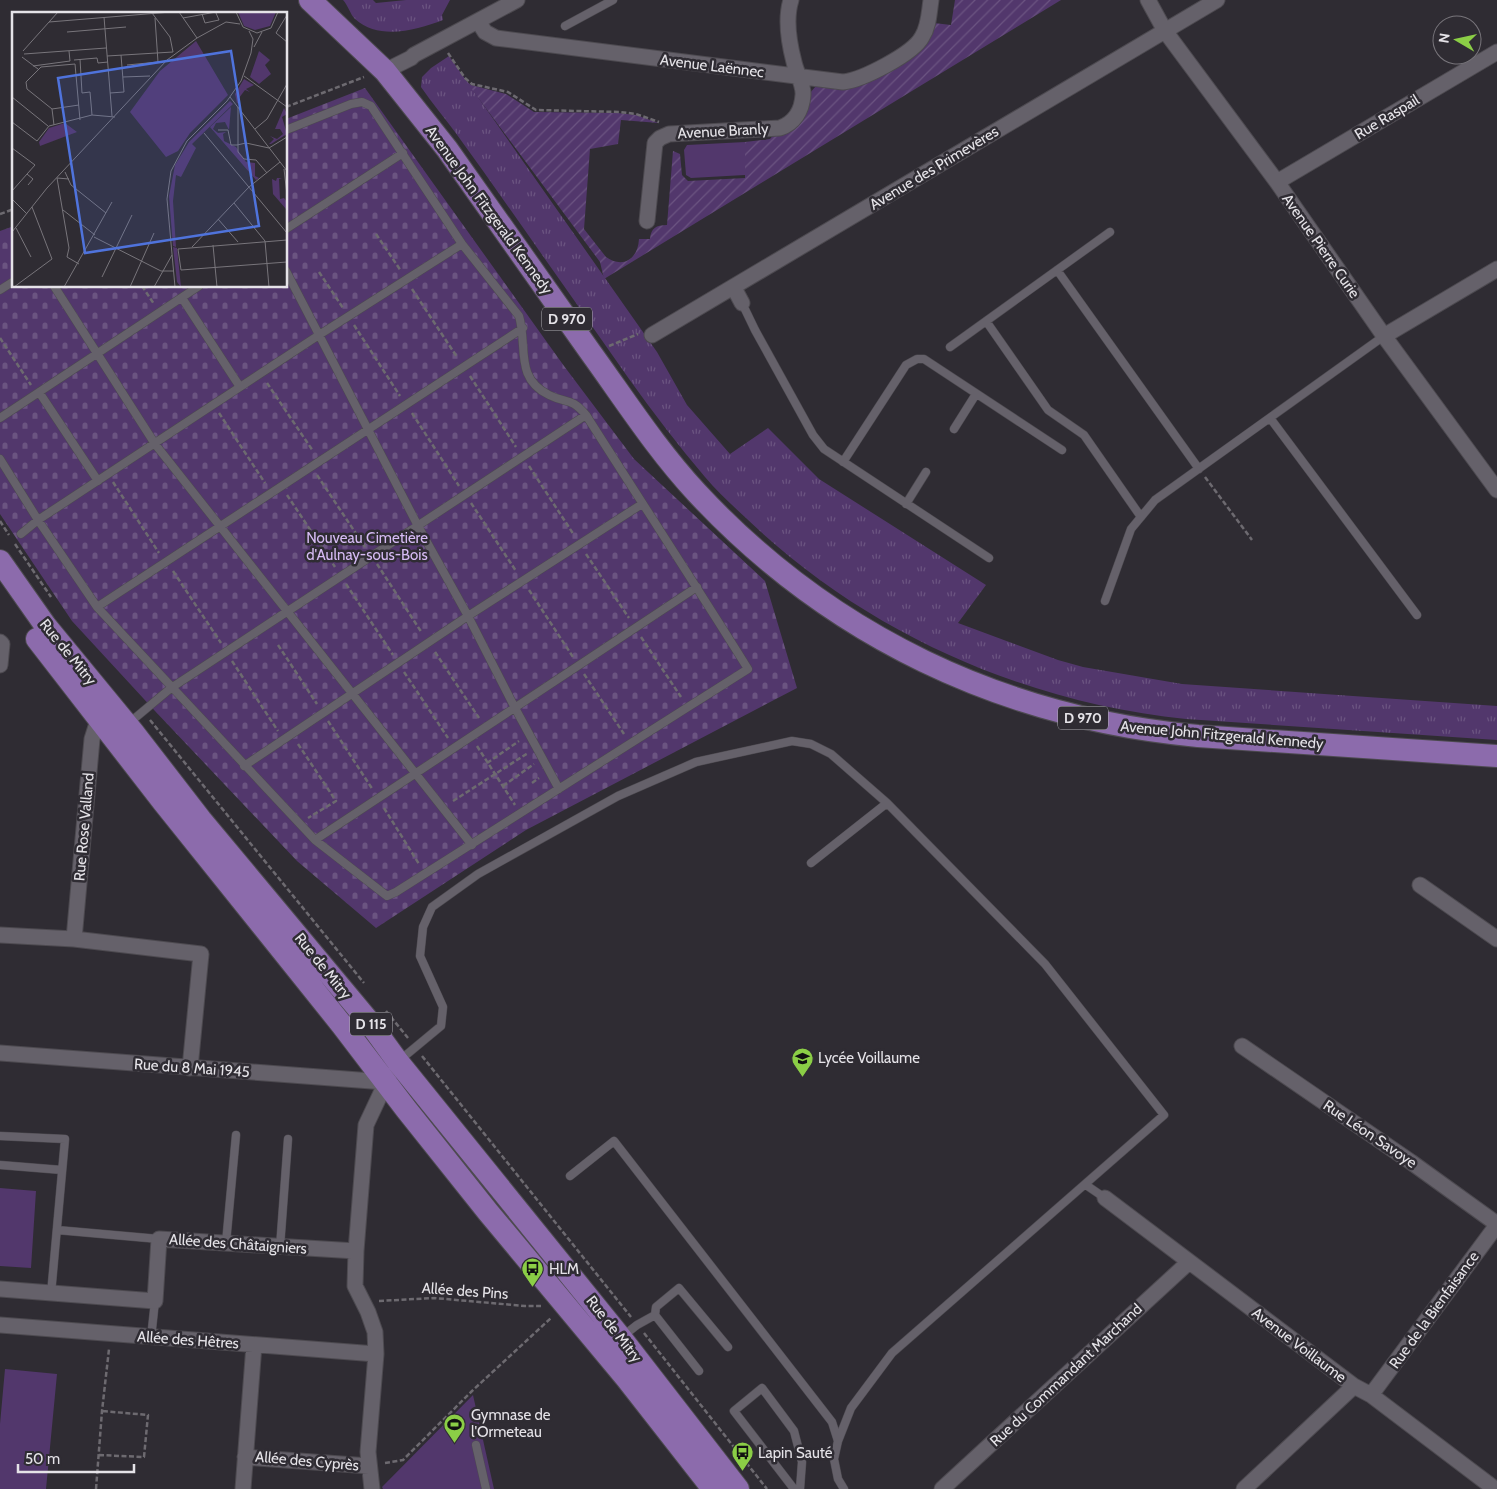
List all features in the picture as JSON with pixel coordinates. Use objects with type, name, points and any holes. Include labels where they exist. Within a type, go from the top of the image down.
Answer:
[{"type":"main road","name":"Avenue John Fitzgerald Kennedy","points":[[313,4],[385,71],[447,149],[642,424],[680,474],[722,519],[769,561],[842,616],[921,660],[986,689],[1054,711],[1120,726],[1153,732],[1198,736],[1497,756]]},
{"type":"main road","name":"Rue de Mitry","points":[[0,561],[45,624],[127,724],[201,820],[366,1018],[398,1062],[621,1338],[738,1489]]},
{"type":"main road","name":"Rue de Mitry","points":[[0,586],[26,624],[100,717],[164,803],[342,1025],[488,1212],[627,1379],[713,1489]]},
{"type":"street","points":[[385,71],[517,0]]},
{"type":"street","points":[[791,0],[788,22],[793,61],[799,77]]},
{"type":"street","name":"Avenue Laënnec","points":[[478,22],[485,32],[496,38],[843,82],[866,76],[915,46],[925,32],[931,0]]},
{"type":"street","name":"Avenue Pierre Curie","points":[[1148,0],[1166,31],[1277,182],[1384,336],[1497,490]]},
{"type":"street","name":"Avenue des Primevères","points":[[652,335],[1217,0]]},
{"type":"street","name":"Rue Raspail","points":[[1277,182],[1497,52]]},
{"type":"street","name":"Avenue Branly","points":[[647,221],[655,144],[660,138],[668,134],[780,128],[788,125],[795,118],[800,108],[803,95],[799,77]]},
{"type":"street","points":[[1384,336],[1497,268]]},
{"type":"street","points":[[734,288],[742,303]]},
{"type":"street","points":[[0,642],[2,644],[0,665]]},
{"type":"street","name":"Rue Rose Valland","points":[[74,939],[92,739],[100,717]]},
{"type":"street","points":[[1420,885],[1497,939]]},
{"type":"street","points":[[0,935],[74,939],[201,954],[190,1068]]},
{"type":"street","name":"Rue Léon Savoye","points":[[1242,1046],[1411,1162],[1497,1224]]},
{"type":"street","name":"Rue du 8 Mai 1945","points":[[0,1053],[385,1082]]},
{"type":"street","points":[[372,1489],[368,1452],[376,1354],[374,1325],[355,1286],[356,1250],[366,1125],[385,1082],[398,1062]]},
{"type":"street","name":"Avenue Voillaume","points":[[1105,1198],[1354,1386],[1371,1395],[1495,1489]]},
{"type":"street","name":"Rue de la Bienfaisance","points":[[1371,1395],[1497,1224]]},
{"type":"street","name":"Allée des Châtaigniers","points":[[155,1301],[159,1238],[280,1247],[356,1250]]},
{"type":"street","name":"Rue du Commandant Marchand","points":[[942,1489],[1189,1262]]},
{"type":"street","points":[[0,1290],[155,1301]]},
{"type":"street","name":"Allée des Hêtres","points":[[0,1325],[376,1354]]},
{"type":"street","name":"Allée des Cyprès","points":[[243,1489],[254,1345]]},
{"type":"street","points":[[1244,1489],[1354,1386]]},
{"type":"street","name":"Allée des Cyprès","points":[[245,1457],[369,1466]]},
{"type":"lane","points":[[565,26],[613,0]]},
{"type":"lane","points":[[0,459],[38,520],[97,607],[315,840],[387,896],[426,874],[558,788],[748,669],[586,415],[578,406],[549,395],[536,387],[528,377],[524,366],[523,328],[519,316],[462,244],[371,106],[362,102],[351,104],[288,129]]},
{"type":"lane","points":[[288,228],[403,153]]},
{"type":"lane","points":[[950,347],[1110,232]]},
{"type":"lane","points":[[21,534],[38,520],[240,387],[462,244]]},
{"type":"lane","points":[[1057,270],[1199,469]]},
{"type":"lane","points":[[288,275],[369,428],[418,526],[468,616],[558,788]]},
{"type":"lane","points":[[0,290],[12,282]]},
{"type":"lane","points":[[55,288],[155,444],[472,845]]},
{"type":"lane","points":[[0,418],[196,288]]},
{"type":"lane","points":[[182,298],[240,387]]},
{"type":"lane","points":[[742,303],[813,435],[824,450],[989,558]]},
{"type":"lane","points":[[986,321],[1048,410],[1084,435],[1141,518]]},
{"type":"lane","points":[[97,607],[523,328]]},
{"type":"lane","points":[[1105,601],[1131,529],[1156,500],[1384,336]]},
{"type":"lane","points":[[842,462],[906,365],[917,359],[924,359],[1062,450]]},
{"type":"lane","points":[[38,393],[98,482]]},
{"type":"lane","points":[[954,429],[976,394]]},
{"type":"lane","points":[[127,724],[171,688],[586,415]]},
{"type":"lane","points":[[1270,418],[1418,615]]},
{"type":"lane","points":[[906,504],[926,472]]},
{"type":"lane","points":[[244,766],[468,616],[642,504]]},
{"type":"lane","points":[[315,840],[697,587]]},
{"type":"lane","points":[[398,1062],[441,1026],[442,1006],[420,956],[423,927],[432,907],[478,874],[618,796],[696,762],[792,741],[811,744],[831,754],[887,803],[1045,964],[1164,1115],[892,1353],[851,1408],[838,1441],[834,1459],[838,1479],[844,1489]]},
{"type":"lane","points":[[811,863],[887,803]]},
{"type":"lane","points":[[226,1243],[236,1135]]},
{"type":"lane","points":[[0,1136],[65,1139],[50,1294]]},
{"type":"lane","points":[[280,1247],[288,1140]]},
{"type":"lane","points":[[570,1176],[614,1141],[832,1422],[838,1441]]},
{"type":"lane","points":[[0,1165],[62,1170]]},
{"type":"lane","points":[[1086,1185],[1105,1198]]},
{"type":"lane","points":[[56,1230],[159,1238]]},
{"type":"lane","points":[[621,1338],[637,1325],[654,1315],[656,1307],[679,1288],[728,1347]]},
{"type":"lane","points":[[151,1338],[155,1301]]},
{"type":"lane","points":[[654,1315],[699,1371]]},
{"type":"lane","points":[[794,1489],[734,1411],[762,1388],[794,1431],[802,1462],[800,1489]]},
{"type":"lane","points":[[476,1445],[486,1489]]},
{"type":"path","points":[[448,53],[472,84],[508,92],[536,110],[584,110],[636,114],[665,125],[668,134]]},
{"type":"path","points":[[288,106],[354,81]]},
{"type":"path","points":[[0,214],[12,210]]},
{"type":"path","points":[[376,234],[688,707]]},
{"type":"path","points":[[319,272],[630,744]]},
{"type":"path","points":[[143,288],[160,312]]},
{"type":"path","points":[[602,346],[623,342],[638,334],[652,335]]},
{"type":"path","points":[[0,338],[38,393]]},
{"type":"path","points":[[261,374],[320,460]]},
{"type":"path","points":[[214,405],[271,492]]},
{"type":"path","points":[[311,466],[485,728]]},
{"type":"path","points":[[1199,469],[1252,540]]},
{"type":"path","points":[[108,475],[165,562]]},
{"type":"path","points":[[281,486],[454,748]]},
{"type":"path","points":[[278,645],[426,874]]},
{"type":"path","points":[[292,734],[336,801],[299,824]]},
{"type":"path","points":[[488,763],[529,735]]},
{"type":"path","points":[[476,745],[520,814]]},
{"type":"path","points":[[453,801],[536,748]]},
{"type":"path","points":[[503,786],[542,759]]},
{"type":"path","name":"Allée des Pins","points":[[363,1302],[434,1298],[525,1306],[565,1305]]},
{"type":"path","points":[[369,1466],[404,1460],[472,1391],[565,1305]]},
{"type":"path","points":[[96,1489],[111,1334]]},
{"type":"path","points":[[99,1455],[144,1457],[148,1415],[102,1412]]},
{"type":"green space","points":[[343,0],[373,0],[376,3],[406,0],[450,0],[442,15],[443,20],[410,30],[387,32],[365,26],[355,19]]},
{"type":"green space","points":[[955,0],[1061,0],[604,279],[600,262],[465,80],[471,85],[506,94],[534,112],[618,113],[636,115],[659,123],[621,120],[618,144],[590,149],[584,229],[606,257],[618,262],[624,262],[633,257],[639,239],[650,239],[655,228],[667,225],[673,151],[680,154],[682,175],[688,181],[745,178],[745,142],[770,139],[816,86],[857,86],[934,23],[951,25]]},
{"type":"green space","points":[[449,56],[657,352],[687,405],[730,454],[768,428],[819,479],[986,585],[958,623],[1058,660],[1083,667],[1182,684],[1497,706],[1497,740],[1186,719],[1128,711],[1070,698],[1014,681],[959,659],[906,634],[855,604],[806,570],[725,498],[685,453],[647,404],[481,168],[421,87],[422,77],[431,68]]},
{"type":"green space","name":"Nouveau Cimetière d'Aulnay-sous-Bois","points":[[365,88],[564,366],[634,459],[765,581],[797,688],[526,830],[376,928],[297,861],[72,621],[0,514],[0,231],[12,227],[12,288],[288,288],[288,118]]},
{"type":"green space","points":[[745,142],[745,175],[691,178],[686,175],[684,150],[687,145]]},
{"type":"green space","points":[[0,1188],[36,1191],[31,1268],[0,1266]]},
{"type":"green space","points":[[5,1369],[57,1374],[46,1489],[0,1489],[0,1424]]},
{"type":"green space","name":"Gymnase de l'Ormeteau","points":[[473,1395],[494,1489],[383,1489],[382,1487]]},
{"type":"place","name":"Lycée Voillaume","points":[[802,1077]]},
{"type":"place","name":"HLM","points":[[533,1288]]},
{"type":"place","name":"Gymnase de l'Ormeteau","points":[[455,1443]]},
{"type":"place","name":"Lapin Sauté","points":[[742,1472]]}]
